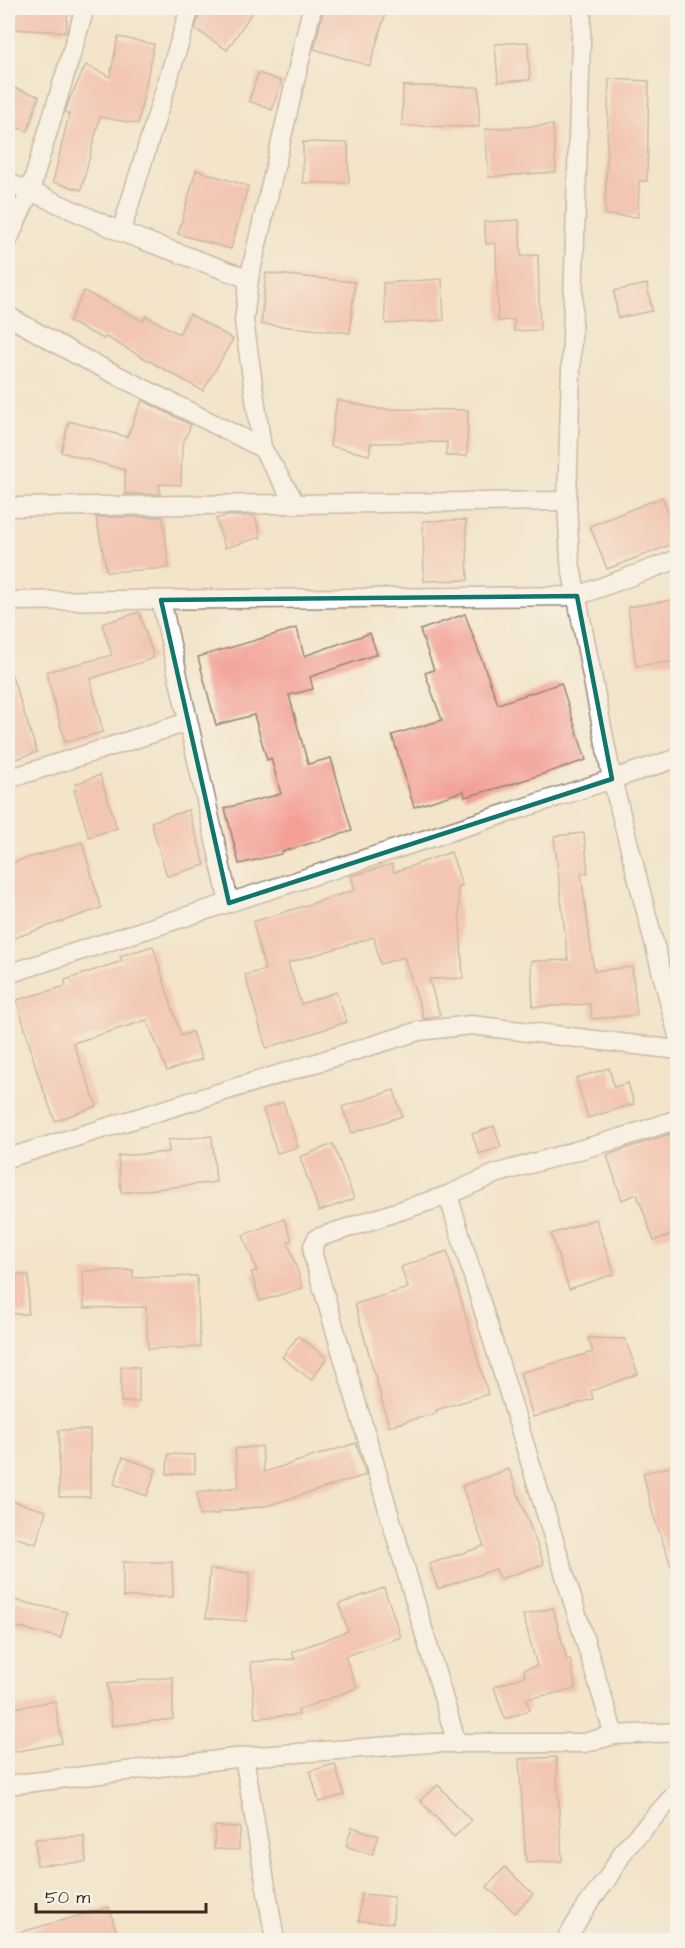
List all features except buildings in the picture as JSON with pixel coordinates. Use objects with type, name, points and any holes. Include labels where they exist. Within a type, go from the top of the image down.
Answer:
[{"type":"street","points":[[8,240],[30,191],[85,8]]},
{"type":"street","points":[[121,232],[190,8]]},
{"type":"street","points":[[296,504],[262,448],[244,321],[249,279],[312,8]]},
{"type":"street","points":[[582,8],[567,501],[570,562],[612,779],[678,1036]]},
{"type":"street","points":[[8,183],[121,232],[249,279]]},
{"type":"street","points":[[8,316],[77,355],[262,448]]},
{"type":"street","points":[[8,507],[567,501]]},
{"type":"street","points":[[8,601],[577,596],[678,559]]},
{"type":"street","points":[[160,600],[229,903]]},
{"type":"street","points":[[8,779],[188,722]]},
{"type":"street","points":[[8,974],[678,758]]},
{"type":"street","points":[[8,1158],[420,1031],[471,1025],[678,1050]]},
{"type":"street","points":[[457,1744],[313,1255],[313,1246],[316,1238],[448,1195],[495,1174],[678,1119]]},
{"type":"street","points":[[448,1195],[614,1736]]},
{"type":"street","points":[[8,1785],[244,1757],[431,1743],[584,1743],[614,1736],[678,1732]]},
{"type":"street","points":[[244,1757],[275,1941]]},
{"type":"street","points":[[566,1941],[586,1907],[626,1849],[678,1791]]},
{"type":"highlighted area","points":[[577,596],[612,779],[229,903],[161,600]]}]
